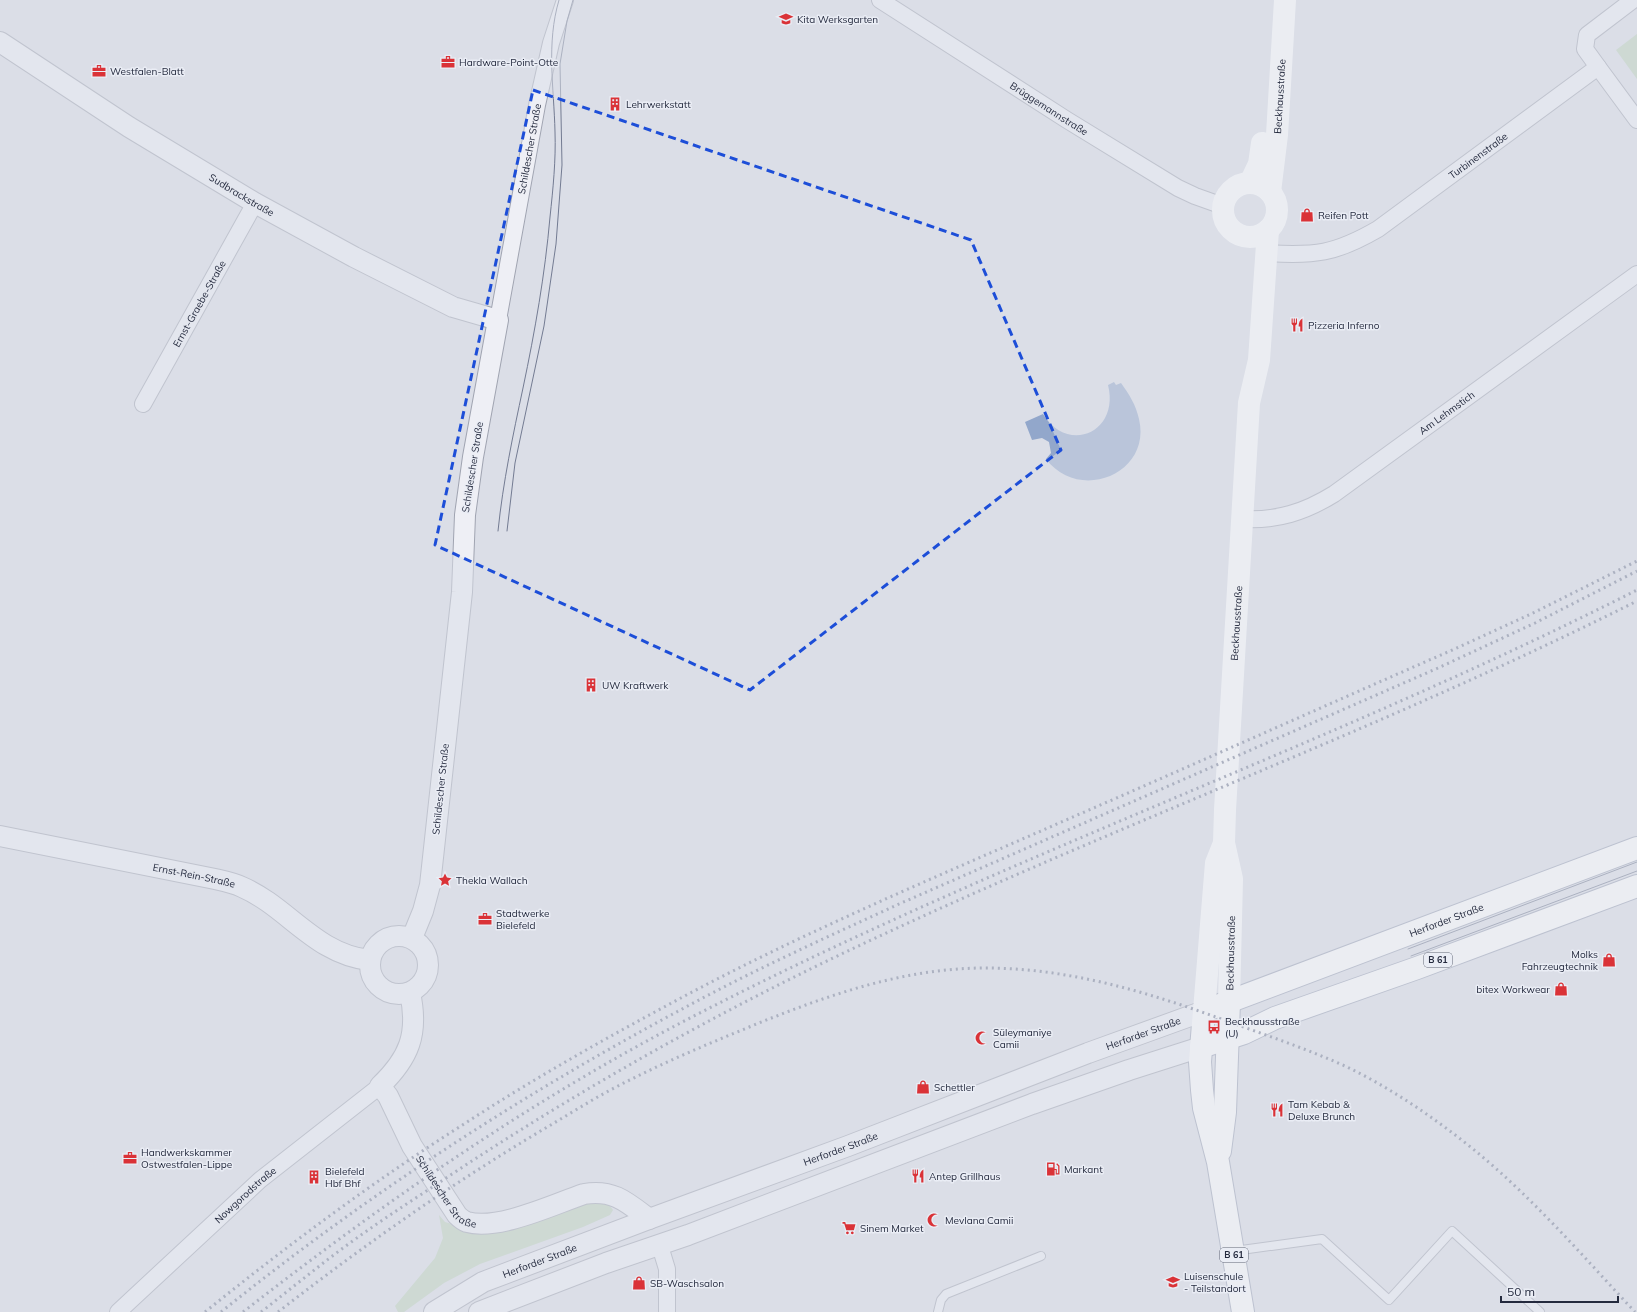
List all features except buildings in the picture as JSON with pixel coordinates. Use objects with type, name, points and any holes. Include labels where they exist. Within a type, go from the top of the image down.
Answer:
[{"type":"main road","name":"Beckhausstraße","points":[[1250,183],[1257,169],[1261,153],[1270,0]]},
{"type":"main road","name":"Beckhausstraße","points":[[1270,192],[1277,134],[1285,0]]},
{"type":"main road","points":[[1250,183],[1262,186],[1270,192],[1276,203],[1277,212],[1275,220],[1258,233],[1240,234],[1227,223],[1224,216],[1224,206],[1231,190],[1242,184],[1250,183]]},
{"type":"main road","name":"Beckhausstraße","points":[[1227,1039],[1232,879],[1224,843],[1250,403],[1259,360],[1266,253],[1258,233]]},
{"type":"main road","name":"Beckhausstraße","points":[[1250,403],[1245,360],[1251,274],[1258,233]]},
{"type":"main road","name":"Beckhausstraße","points":[[1204,1011],[1216,863],[1224,843]]},
{"type":"main road","name":"Herforder Straße","points":[[1204,1011],[1372,946],[1637,848]]},
{"type":"main road","name":"B 61","points":[[1201,1047],[1227,1039],[1275,1018],[1417,968],[1637,886]]},
{"type":"main road","name":"B 61","points":[[1204,1011],[1200,1075],[1204,1108],[1218,1162],[1243,1312]]},
{"type":"main road","name":"B 61","points":[[1218,1162],[1225,1112],[1227,1039]]},
{"type":"street","name":"Schildescher Straße","points":[[412,938],[423,911],[430,885],[463,588],[465,515],[474,450],[536,113],[551,43],[565,0]]},
{"type":"street","name":"Brüggemannstraße","points":[[880,0],[1066,120],[1178,188],[1195,196],[1224,206]]},
{"type":"street","points":[[1633,0],[1587,35],[1585,49],[1637,120]]},
{"type":"street","name":"Sudbrackstraße","points":[[0,42],[129,127],[255,203],[354,258],[453,308],[498,320]]},
{"type":"street","name":"Turbinenstraße","points":[[1266,253],[1309,255],[1346,246],[1362,238],[1378,229],[1598,67]]},
{"type":"street","name":"Ernst-Graebe-Straße","points":[[143,404],[255,203]]},
{"type":"street","name":"Am Lehmstich","points":[[1242,520],[1256,520],[1286,516],[1308,508],[1334,494],[1637,274]]},
{"type":"street","name":"Ernst-Rein-Straße","points":[[0,836],[215,879],[242,887],[270,904],[316,939],[349,955],[369,960]]},
{"type":"street","points":[[401,936],[412,938],[424,949],[428,965],[424,980],[419,987],[410,993],[391,994],[381,989],[374,981],[369,970],[369,960],[374,949],[381,941],[390,937],[401,936]]},
{"type":"street","points":[[380,1086],[402,1062],[410,1043],[413,1026],[410,993]]},
{"type":"street","name":"Herforder Straße","points":[[434,1312],[483,1282],[848,1146],[1095,1050],[1204,1011]]},
{"type":"street","points":[[479,1312],[606,1263],[660,1246],[1075,1089],[1201,1047]]},
{"type":"street","name":"Schildescher Straße","points":[[380,1086],[388,1096],[412,1146],[457,1215],[466,1222],[479,1224],[505,1221],[595,1192],[619,1197],[649,1219]]},
{"type":"street","name":"Nowgorodstraße","points":[[118,1312],[260,1180],[380,1086]]},
{"type":"street","points":[[824,1184],[822,1174],[824,1169],[840,1158],[848,1146]]},
{"type":"street","points":[[649,1219],[660,1246],[667,1269],[667,1312]]},
{"type":"lane","points":[[1233,1251],[1322,1239],[1389,1300],[1452,1232],[1540,1312]]},
{"type":"lane","points":[[938,1312],[941,1300],[946,1294],[1042,1256]]},
{"type":"highlighted area","points":[[533,90],[971,240],[1061,450],[750,690],[435,545]]},
{"type":"green space","points":[[1637,34],[1637,79],[1616,50]]},
{"type":"green space","points":[[583,1202],[604,1203],[613,1210],[610,1215],[583,1227],[480,1264],[444,1283],[404,1312],[398,1312],[395,1306],[435,1258],[443,1238],[439,1215],[445,1222],[459,1226]]},
{"type":"water","points":[[1114,382],[1116,385],[1121,383],[1127,391],[1138,414],[1140,438],[1135,455],[1124,467],[1110,476],[1093,480],[1076,479],[1060,472],[1046,459],[1051,453],[1049,442],[1042,438],[1032,440],[1025,422],[1043,414],[1053,426],[1065,433],[1078,435],[1089,432],[1099,426],[1106,415],[1110,401],[1108,385]]},
{"type":"tram line","points":[[498,531],[509,459],[535,324],[548,238],[555,153],[552,49],[555,16],[559,0]]},
{"type":"tram line","points":[[507,531],[515,463],[544,326],[556,244],[562,165],[560,64],[567,21],[573,0]]},
{"type":"tram line","points":[[1408,949],[1637,862]]},
{"type":"tram line","points":[[1411,956],[1637,871]]},
{"type":"railway","points":[[205,1312],[332,1214],[397,1168],[490,1107],[597,1044],[726,974],[919,884],[1450,651],[1531,614],[1637,561]]},
{"type":"railway","points":[[221,1312],[331,1228],[445,1149],[563,1076],[623,1041],[710,994],[791,954],[899,904],[1438,668],[1535,623],[1637,571]]},
{"type":"railway","points":[[243,1312],[350,1231],[405,1192],[517,1117],[575,1082],[692,1017],[808,959],[926,905],[1403,700],[1521,647],[1637,590]]},
{"type":"railway","points":[[261,1312],[354,1240],[479,1156],[577,1095],[728,1011],[831,959],[931,913],[1032,868],[1437,695],[1538,649],[1637,601]]},
{"type":"railway","points":[[278,1312],[376,1238],[444,1192],[514,1147],[599,1096],[633,1078],[786,1012],[841,993],[898,978],[926,973],[956,969],[985,968],[1017,969],[1081,978],[1143,993],[1205,1013],[1290,1044],[1331,1060],[1361,1074],[1421,1110],[1487,1160],[1552,1223],[1635,1312]]},
{"type":"place","name":"Kita Werksgarten","points":[[786,19]]},
{"type":"place","name":"Hardware-Point-Otte","points":[[448,62]]},
{"type":"place","name":"Westfalen-Blatt","points":[[99,71]]},
{"type":"place","name":"Lehrwerkstatt","points":[[615,104]]},
{"type":"place","name":"Reifen Pott","points":[[1307,215]]},
{"type":"place","name":"Pizzeria Inferno","points":[[1297,325]]},
{"type":"place","name":"UW Kraftwerk","points":[[591,685]]},
{"type":"place","name":"Thekla Wallach","points":[[445,880]]},
{"type":"place","name":"Stadtwerke Bielefeld","points":[[485,919]]},
{"type":"place","name":"Molks Fahrzeugtechnik","points":[[1609,960]]},
{"type":"place","name":"bitex Workwear","points":[[1561,989]]},
{"type":"place","name":"Beckhausstraße (U)","points":[[1214,1027]]},
{"type":"place","name":"Süleymaniye Camii","points":[[982,1038]]},
{"type":"place","name":"Schettler","points":[[923,1087]]},
{"type":"place","name":"Tam Kebab & Deluxe Brunch","points":[[1277,1110]]},
{"type":"place","name":"Handwerkskammer Ostwestfalen-Lippe","points":[[130,1158]]},
{"type":"place","name":"Markant","points":[[1053,1169]]},
{"type":"place","name":"Antep Grillhaus","points":[[918,1176]]},
{"type":"place","name":"Bielefeld Hbf Bhf","points":[[314,1177]]},
{"type":"place","name":"Mevlana Camii","points":[[934,1220]]},
{"type":"place","name":"Sinem Market","points":[[849,1228]]},
{"type":"place","name":"Luisenschule - Teilstandort","points":[[1173,1282]]},
{"type":"place","name":"SB-Waschsalon","points":[[639,1283]]}]
